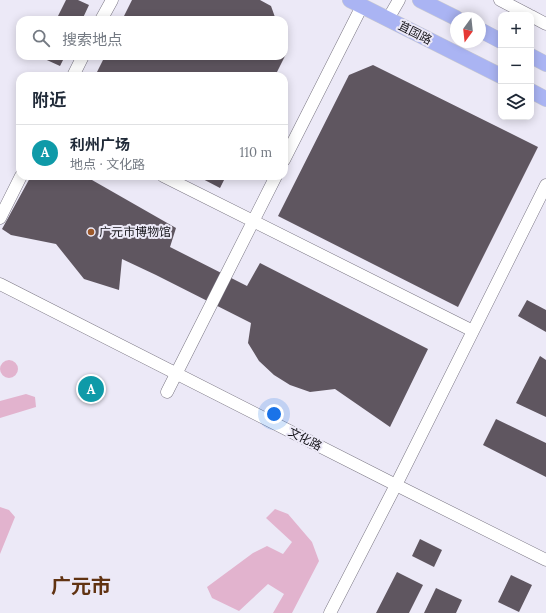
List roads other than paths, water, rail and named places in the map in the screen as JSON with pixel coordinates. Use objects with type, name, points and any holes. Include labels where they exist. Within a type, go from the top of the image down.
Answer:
[{"type":"main road","points":[[420,0],[450,15]]},
{"type":"main road","name":"苴国路","points":[[354,2],[498,74]]},
{"type":"main road","points":[[486,33],[498,39]]},
{"type":"main road","points":[[534,58],[546,64]]},
{"type":"main road","points":[[534,93],[546,99]]},
{"type":"street","points":[[104,16],[112,0]]},
{"type":"street","points":[[388,19],[399,0]]},
{"type":"street","points":[[500,0],[522,12]]},
{"type":"street","points":[[288,151],[354,2]]},
{"type":"street","points":[[534,18],[546,24]]},
{"type":"street","points":[[75,72],[81,60]]},
{"type":"street","points":[[0,218],[20,180]]},
{"type":"street","points":[[171,180],[473,332]]},
{"type":"street","points":[[167,392],[274,180]]},
{"type":"street","points":[[330,613],[396,485],[546,185]]},
{"type":"street","name":"文化路","points":[[0,284],[546,560]]},
{"type":"place","name":"广元市博物馆","points":[[91,232]]},
{"type":"place","name":"利州广场","points":[[91,389]]},
{"type":"district","name":"广元市","points":[[81,586]]}]
